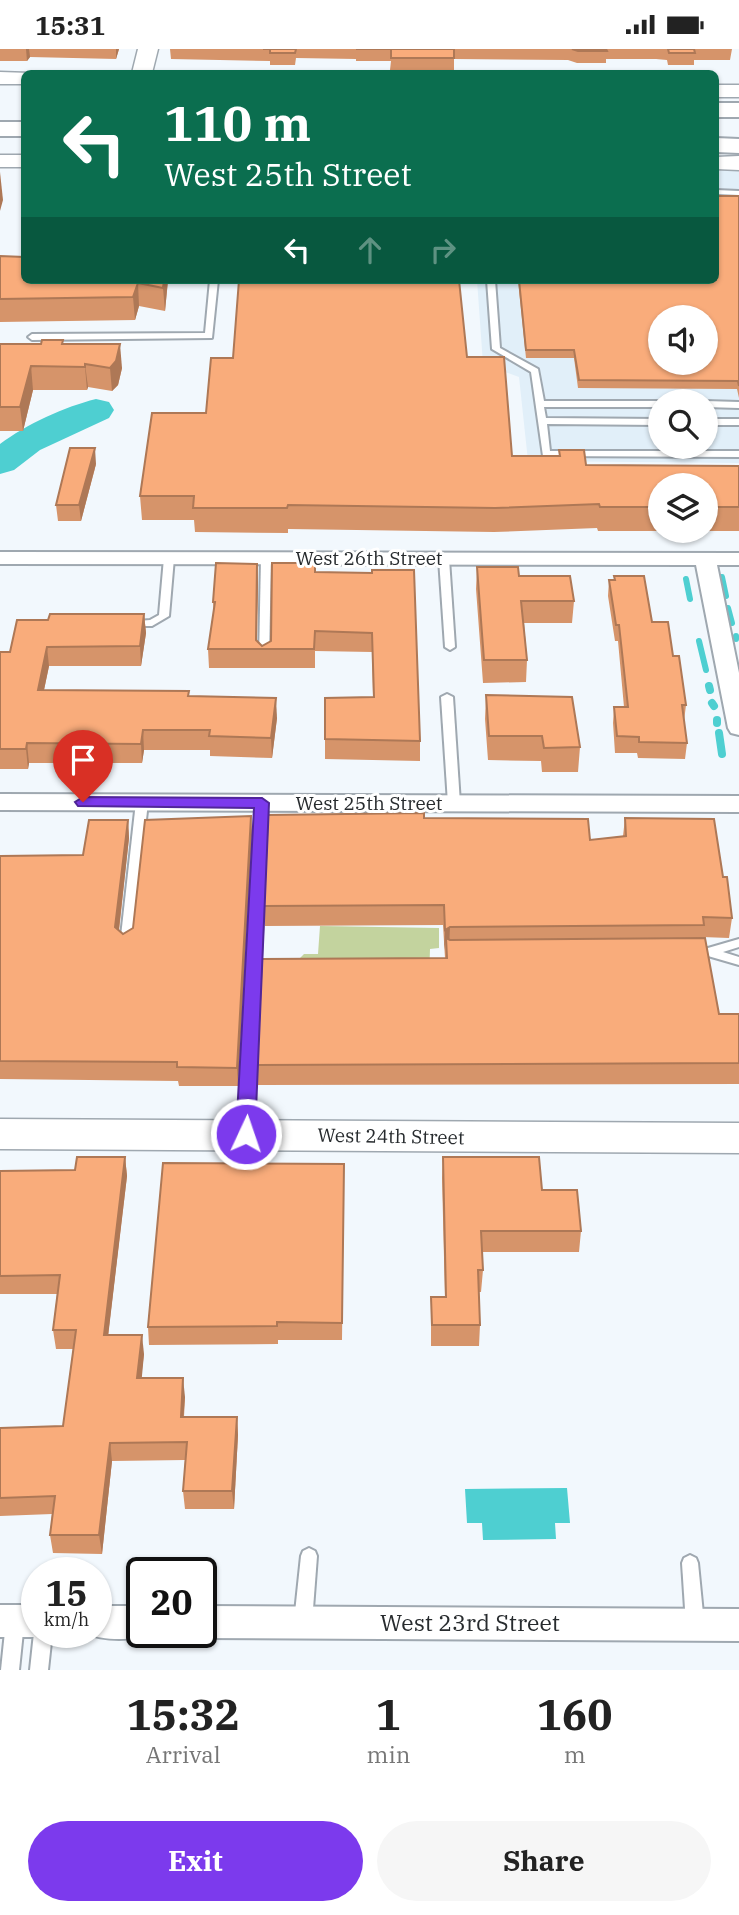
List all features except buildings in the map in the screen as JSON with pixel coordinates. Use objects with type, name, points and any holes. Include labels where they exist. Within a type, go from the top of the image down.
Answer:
[{"type":"highway","points":[[0,108],[21,108]]},
{"type":"highway","points":[[719,110],[739,110]]},
{"type":"highway","points":[[0,129],[21,129]]},
{"type":"highway","points":[[719,131],[739,132]]},
{"type":"highway","points":[[719,145],[739,146]]},
{"type":"street","points":[[143,70],[148,49]]},
{"type":"street","points":[[0,78],[21,78]]},
{"type":"street","points":[[719,91],[739,91]]},
{"type":"street","points":[[0,161],[21,161]]},
{"type":"street","points":[[719,163],[739,163]]},
{"type":"street","name":"West 26th Street","points":[[0,558],[739,559]]},
{"type":"street","points":[[705,559],[739,728]]},
{"type":"street","name":"West 25th Street","points":[[0,802],[739,804]]},
{"type":"street","name":"West 24th Street","points":[[0,1134],[739,1138]]},
{"type":"street","name":"West 23rd Street","points":[[217,1622],[739,1625]]},
{"type":"lane","points":[[719,193],[739,193]]},
{"type":"lane","points":[[32,337],[209,336],[214,284]]},
{"type":"lane","points":[[491,284],[496,349],[535,371],[546,454],[739,454]]},
{"type":"lane","points":[[539,404],[648,404]]},
{"type":"lane","points":[[718,404],[739,405]]},
{"type":"lane","points":[[542,421],[648,422]]},
{"type":"lane","points":[[718,422],[739,422]]},
{"type":"lane","points":[[116,624],[152,623],[164,616],[169,558]]},
{"type":"lane","points":[[264,660],[266,558]]},
{"type":"lane","points":[[444,559],[450,647]]},
{"type":"lane","points":[[447,697],[454,803]]},
{"type":"lane","points":[[126,946],[142,802]]},
{"type":"lane","points":[[246,1134],[262,803]]},
{"type":"lane","points":[[680,952],[708,952],[739,943]]},
{"type":"lane","points":[[708,952],[739,961]]},
{"type":"lane","points":[[303,1623],[309,1556]]},
{"type":"lane","points":[[690,1563],[695,1625]]},
{"type":"lane","points":[[10,1670],[21,1634]]},
{"type":"lane","points":[[32,1648],[39,1670]]},
{"type":"shaded area","points":[[719,169],[739,169],[739,463],[528,461],[519,377],[483,364],[477,284],[719,284]]},
{"type":"green space","points":[[320,926],[439,928],[439,948],[430,949],[429,979],[289,969],[304,954],[318,954]]},
{"type":"water","points":[[567,1488],[570,1523],[555,1523],[556,1539],[483,1540],[482,1523],[467,1523],[465,1489]]},
{"type":"waterway","points":[[0,462],[27,442],[96,410]]},
{"type":"waterway","points":[[722,577],[726,596]]},
{"type":"waterway","points":[[686,579],[690,599]]},
{"type":"waterway","points":[[728,608],[732,623]]},
{"type":"waterway","points":[[699,641],[706,670]]},
{"type":"waterway","points":[[709,686],[710,690]]},
{"type":"waterway","points":[[719,733],[722,754]]},
{"type":"route","points":[[83,802],[262,803],[246,1134]]}]
